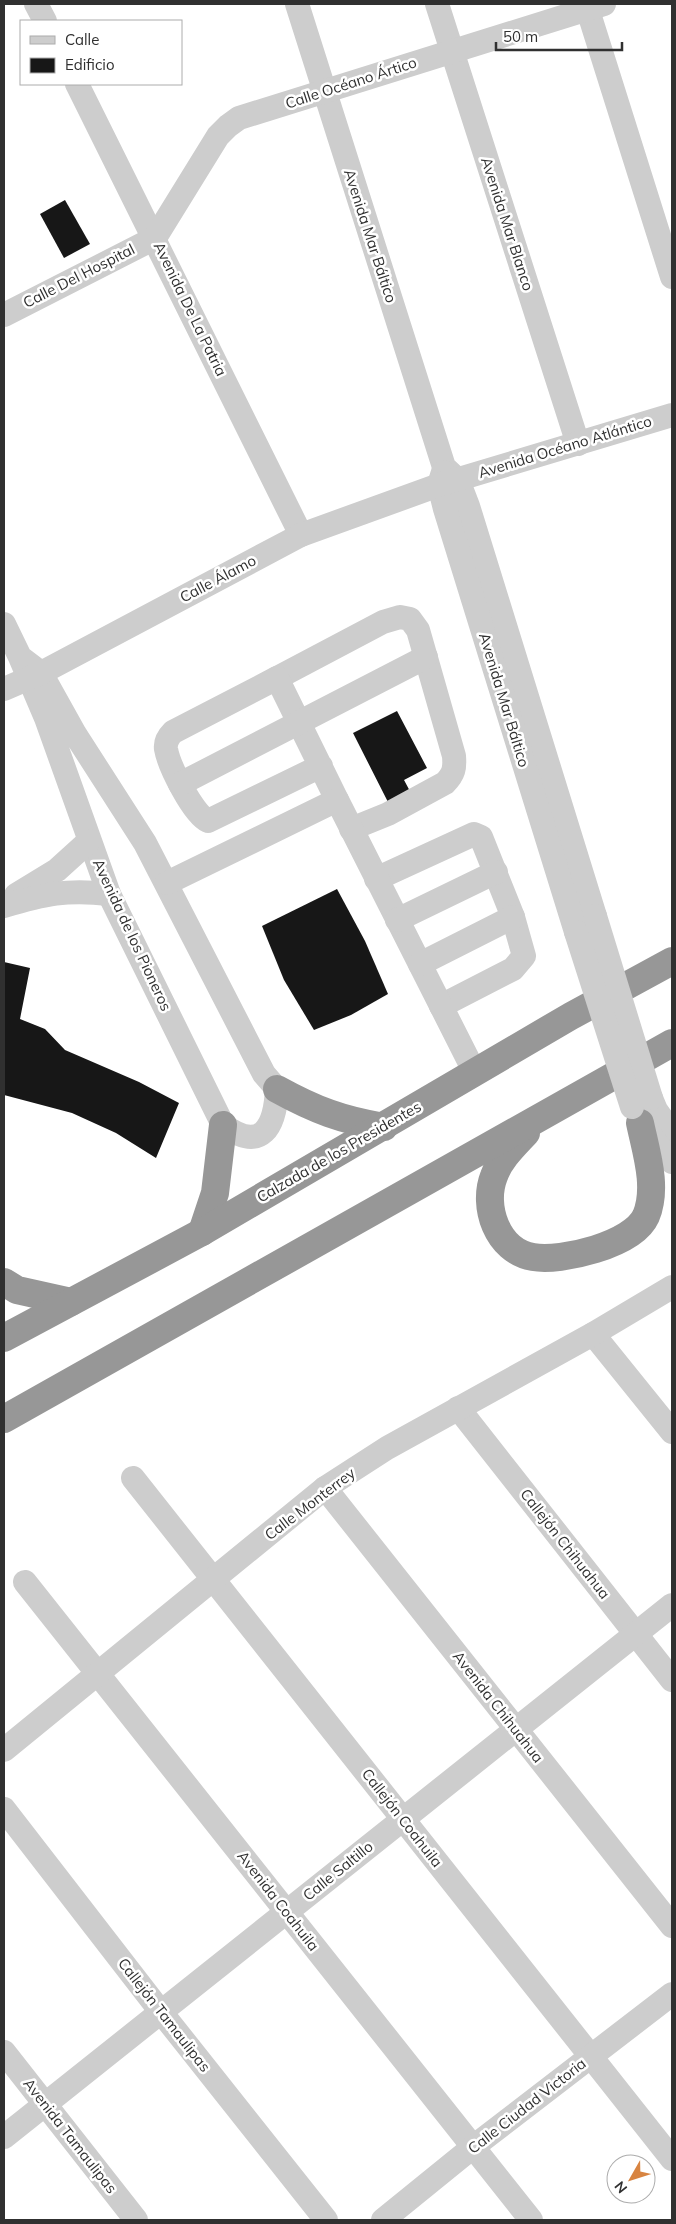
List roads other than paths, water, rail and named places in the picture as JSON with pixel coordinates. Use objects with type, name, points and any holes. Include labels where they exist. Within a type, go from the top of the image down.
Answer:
[{"type":"highway","name":"Calzada de los Presidentes","points":[[4,1338],[202,1232],[571,1016],[672,961]]},
{"type":"highway","points":[[4,1419],[672,1043]]},
{"type":"highway","points":[[277,1089],[329,1114],[351,1122],[384,1127]]},
{"type":"highway","points":[[539,1118],[505,1157],[494,1175],[489,1198],[491,1216],[500,1236],[516,1250],[531,1257],[548,1258],[578,1255],[608,1245],[634,1230],[645,1217],[651,1184],[641,1109]]},
{"type":"highway","points":[[202,1232],[214,1193],[223,1125]]},
{"type":"highway","points":[[4,1282],[17,1290],[71,1302]]},
{"type":"street","points":[[36,4],[44,20]]},
{"type":"street","name":"Avenida Mar Báltico","points":[[297,4],[447,478],[576,932],[641,1109]]},
{"type":"street","name":"Avenida Mar Blanco","points":[[437,4],[578,444]]},
{"type":"street","points":[[593,5],[672,277]]},
{"type":"street","name":"Calle Océano Ártico","points":[[155,238],[218,136],[239,118],[593,5]]},
{"type":"street","name":"Avenida De La Patria","points":[[77,85],[155,238],[302,535]]},
{"type":"street","name":"Calle Del Hospital","points":[[4,314],[155,238]]},
{"type":"street","name":"Avenida Océano Atlántico","points":[[447,478],[578,444],[672,415]]},
{"type":"street","name":"Avenida Mar Báltico","points":[[447,478],[468,506],[595,916],[641,1109]]},
{"type":"street","name":"Calle Álamo","points":[[4,689],[30,669],[302,535],[447,478]]},
{"type":"street","points":[[321,766],[208,821],[192,805],[180,784],[166,749],[169,736],[173,732],[383,622],[400,617],[410,619],[414,623],[426,657],[454,756],[455,768],[452,776],[445,783],[388,814],[351,829]]},
{"type":"street","name":"Avenida de los Pioneros","points":[[4,624],[30,669],[145,843],[264,1074],[277,1089]]},
{"type":"street","points":[[180,784],[298,721],[426,657]]},
{"type":"street","name":"Avenida de los Pioneros","points":[[30,669],[89,842],[109,894],[223,1125]]},
{"type":"street","points":[[277,678],[351,829],[475,1072]]},
{"type":"street","points":[[70,782],[80,770],[96,768]]},
{"type":"street","points":[[166,883],[337,800]]},
{"type":"street","points":[[376,878],[476,834],[481,837],[513,917],[524,951],[522,960],[513,969],[441,1006]]},
{"type":"street","points":[[4,905],[36,881],[57,870],[89,842]]},
{"type":"street","points":[[397,920],[496,872]]},
{"type":"street","points":[[4,905],[50,893],[72,891],[109,894]]},
{"type":"street","points":[[420,964],[513,917]]},
{"type":"street","points":[[223,1125],[244,1137],[256,1136],[266,1131],[272,1123],[276,1111],[277,1089]]},
{"type":"street","points":[[641,1109],[656,1110],[672,1133]]},
{"type":"street","points":[[641,1109],[672,1162]]},
{"type":"street","name":"Calle Monterrey","points":[[4,1750],[325,1488],[387,1448],[594,1334],[672,1288]]},
{"type":"street","points":[[594,1334],[672,1432]]},
{"type":"street","name":"Callejón Chihuahua","points":[[458,1408],[672,1680]]},
{"type":"street","name":"Callejón Coahuila","points":[[133,1478],[672,2159]]},
{"type":"street","name":"Avenida Chihuahua","points":[[325,1488],[672,1926]]},
{"type":"street","name":"Avenida Coahuila","points":[[25,1582],[531,2220]]},
{"type":"street","name":"Calle Saltillo","points":[[4,2137],[672,1605]]},
{"type":"street","name":"Callejón Tamaulipas","points":[[4,1809],[161,2012],[326,2220]]},
{"type":"street","name":"Calle Ciudad Victoria","points":[[383,2220],[473,2147],[672,1994]]},
{"type":"street","name":"Avenida Tamaulipas","points":[[4,2052],[136,2220]]}]
